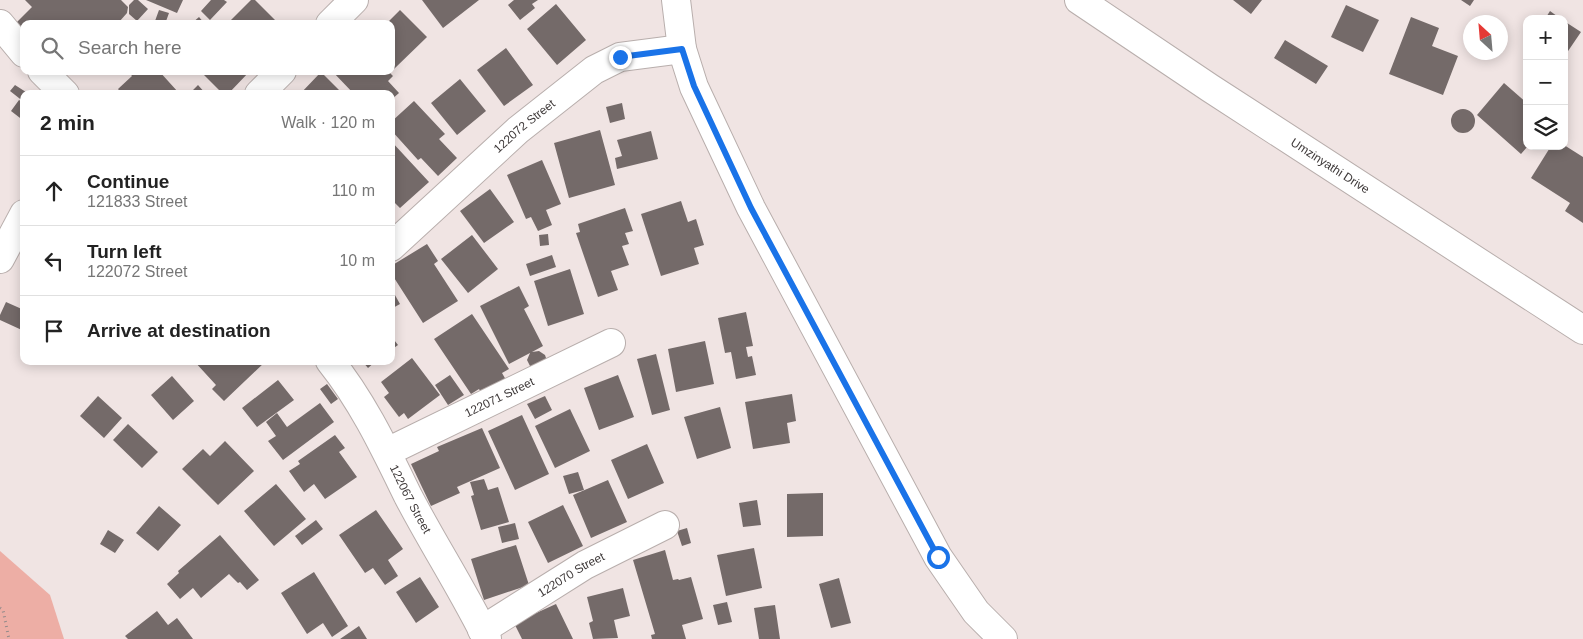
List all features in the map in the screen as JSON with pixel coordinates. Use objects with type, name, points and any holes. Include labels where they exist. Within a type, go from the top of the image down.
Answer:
[{"type":"street","points":[[334,20],[354,0]]},
{"type":"street","points":[[676,0],[682,49],[694,86],[751,208],[938,557],[976,612],[1003,639]]},
{"type":"street","name":"Umzinyathi Drive","points":[[1079,0],[1210,88],[1583,330]]},
{"type":"street","points":[[0,24],[20,48]]},
{"type":"street","name":"122072 Street","points":[[395,243],[518,130],[594,70],[620,57],[682,49]]},
{"type":"street","points":[[46,75],[61,90]]},
{"type":"street","points":[[263,90],[278,75]]},
{"type":"street","points":[[0,259],[20,222]]},
{"type":"street","name":"122071 Street","points":[[387,452],[611,343]]},
{"type":"street","name":"122067 Street","points":[[333,365],[360,403],[387,452],[408,496],[484,634]]},
{"type":"street","name":"122070 Street","points":[[484,634],[585,565],[665,525]]},
{"type":"path","points":[[0,608],[3,610],[9,639]]},
{"type":"shaded area","points":[[0,551],[50,595],[64,639],[0,639]]},
{"type":"building","points":[[25,0],[121,0],[128,7],[127,13],[121,20],[20,20],[20,27],[16,23],[32,7]]},
{"type":"building","points":[[134,0],[138,0],[148,9],[136,20],[129,14],[129,5]]},
{"type":"building","points":[[146,0],[183,0],[177,13]]},
{"type":"building","points":[[211,0],[224,0],[227,2],[210,20],[201,11]]},
{"type":"building","points":[[251,0],[255,0],[275,20],[231,20]]},
{"type":"building","points":[[422,0],[479,0],[443,28]]},
{"type":"building","points":[[514,0],[538,0],[532,4],[535,8],[520,20],[508,5]]},
{"type":"building","points":[[1233,0],[1262,0],[1251,14]]},
{"type":"building","points":[[1461,0],[1474,0],[1470,6]]},
{"type":"building","points":[[556,4],[586,40],[557,65],[527,29]]},
{"type":"building","points":[[1346,5],[1379,20],[1363,52],[1331,37]]},
{"type":"building","points":[[159,10],[169,13],[166,20],[155,20]]},
{"type":"building","points":[[400,10],[427,37],[395,68],[395,20],[390,20]]},
{"type":"building","points":[[1550,11],[1556,15],[1548,15]]},
{"type":"building","points":[[1411,17],[1439,28],[1432,46],[1458,56],[1443,95],[1389,74]]},
{"type":"building","points":[[1568,24],[1581,32],[1568,51]]},
{"type":"building","points":[[1285,40],[1328,66],[1316,84],[1274,58]]},
{"type":"building","points":[[506,48],[533,85],[504,106],[477,70]]},
{"type":"building","points":[[163,75],[176,90],[119,90],[132,76]]},
{"type":"building","points":[[204,75],[246,75],[232,90],[219,90]]},
{"type":"building","points":[[318,75],[324,75],[339,90],[304,90]]},
{"type":"building","points":[[336,75],[392,75],[388,81],[399,93],[395,96],[395,90],[350,90]]},
{"type":"building","points":[[460,79],[486,111],[457,135],[431,103]]},
{"type":"building","points":[[1504,83],[1523,100],[1524,150],[1521,154],[1477,115]]},
{"type":"building","points":[[15,85],[23,90],[20,90],[20,99],[10,91]]},
{"type":"building","points":[[198,85],[202,90],[193,90]]},
{"type":"building","points":[[19,100],[20,101],[20,118],[11,111]]},
{"type":"building","points":[[414,101],[445,134],[439,139],[457,158],[438,176],[421,158],[418,160],[395,134],[395,118]]},
{"type":"building","points":[[622,103],[625,119],[610,123],[606,107]]},
{"type":"building","points":[[1463,109],[1468,110],[1474,116],[1474,126],[1468,132],[1463,133],[1458,132],[1452,126],[1451,121],[1452,116],[1458,110]]},
{"type":"building","points":[[600,130],[615,185],[569,198],[554,143]]},
{"type":"building","points":[[651,131],[658,159],[617,169],[615,158],[622,156],[617,140]]},
{"type":"building","points":[[395,145],[429,182],[400,208],[395,203]]},
{"type":"building","points":[[1568,148],[1583,157],[1583,223],[1565,211],[1570,203],[1531,178],[1548,150],[1568,150]]},
{"type":"building","points":[[542,160],[561,204],[546,210],[552,225],[538,231],[531,217],[526,219],[507,175]]},
{"type":"building","points":[[490,189],[514,222],[484,243],[460,211]]},
{"type":"building","points":[[681,201],[688,222],[696,219],[704,245],[694,248],[699,264],[661,276],[641,214]]},
{"type":"building","points":[[625,208],[633,231],[625,233],[629,244],[622,246],[629,265],[611,271],[618,290],[598,297],[576,233],[580,232],[578,224]]},
{"type":"building","points":[[548,234],[549,245],[540,246],[539,235]]},
{"type":"building","points":[[472,235],[498,269],[468,293],[441,259]]},
{"type":"building","points":[[427,244],[438,261],[434,264],[458,301],[423,323],[395,279],[395,264]]},
{"type":"building","points":[[552,255],[556,267],[530,276],[526,264]]},
{"type":"building","points":[[570,269],[584,314],[548,326],[534,281]]},
{"type":"building","points":[[519,286],[529,306],[524,309],[543,346],[532,352],[539,351],[545,355],[547,361],[531,368],[527,360],[530,353],[509,364],[480,306]]},
{"type":"building","points":[[395,295],[400,304],[395,307]]},
{"type":"building","points":[[6,302],[20,308],[20,329],[0,320],[0,315]]},
{"type":"building","points":[[746,312],[753,346],[746,347],[748,357],[752,356],[756,375],[736,379],[731,352],[725,353],[718,318]]},
{"type":"building","points":[[472,314],[509,369],[502,373],[506,380],[483,396],[479,389],[471,394],[434,339]]},
{"type":"building","points":[[705,341],[714,384],[676,392],[668,349]]},
{"type":"building","points":[[656,354],[670,410],[652,415],[637,359]]},
{"type":"building","points":[[412,358],[440,395],[408,419],[404,413],[399,417],[384,397],[389,393],[381,382]]},
{"type":"building","points":[[198,365],[262,365],[224,401],[212,389],[216,385]]},
{"type":"building","points":[[450,375],[464,395],[448,405],[435,385]]},
{"type":"building","points":[[618,375],[634,417],[599,430],[584,388]]},
{"type":"building","points":[[172,376],[194,401],[173,420],[151,395]]},
{"type":"building","points":[[278,380],[294,400],[257,427],[242,408]]},
{"type":"building","points":[[327,384],[338,399],[331,404],[320,389]]},
{"type":"building","points":[[792,394],[796,421],[787,423],[790,443],[753,449],[745,402]]},
{"type":"building","points":[[98,396],[122,418],[104,438],[80,416]]},
{"type":"building","points":[[545,396],[552,410],[535,419],[527,404]]},
{"type":"building","points":[[320,403],[334,422],[283,460],[268,441],[276,436],[266,422],[277,413],[287,427]]},
{"type":"building","points":[[720,407],[731,448],[697,459],[684,417]]},
{"type":"building","points":[[570,409],[590,451],[555,468],[535,426]]},
{"type":"building","points":[[522,415],[549,474],[515,490],[488,431]]},
{"type":"building","points":[[128,424],[158,452],[142,468],[113,440]]},
{"type":"building","points":[[482,428],[500,468],[457,487],[460,493],[431,506],[411,464],[439,451],[437,447]]},
{"type":"building","points":[[335,435],[345,448],[339,452],[357,477],[325,499],[314,484],[304,492],[289,471],[300,464],[298,461]]},
{"type":"building","points":[[225,441],[254,471],[218,505],[182,469],[203,449],[210,456]]},
{"type":"building","points":[[647,444],[664,483],[628,499],[611,460]]},
{"type":"building","points":[[578,472],[584,490],[569,494],[563,476]]},
{"type":"building","points":[[484,479],[488,490],[498,487],[509,522],[481,530],[471,496],[474,495],[470,482]]},
{"type":"building","points":[[608,480],[627,522],[591,538],[573,495]]},
{"type":"building","points":[[276,484],[306,519],[274,546],[244,511]]},
{"type":"building","points":[[823,493],[823,536],[787,537],[787,494]]},
{"type":"building","points":[[757,500],[761,525],[743,527],[739,503]]},
{"type":"building","points":[[563,505],[583,546],[548,563],[528,522]]},
{"type":"building","points":[[159,506],[181,525],[158,551],[136,533]]},
{"type":"building","points":[[376,510],[403,549],[388,560],[398,576],[385,585],[373,568],[365,573],[339,535]]},
{"type":"building","points":[[316,520],[323,529],[302,545],[295,536]]},
{"type":"building","points":[[515,523],[519,539],[502,543],[498,527]]},
{"type":"building","points":[[687,528],[691,543],[682,546],[677,531]]},
{"type":"building","points":[[108,530],[124,540],[115,553],[100,544]]},
{"type":"building","points":[[220,535],[259,580],[247,590],[229,574],[201,598],[193,588],[180,599],[167,584],[179,573],[178,571]]},
{"type":"building","points":[[516,545],[529,585],[484,600],[471,559]]},
{"type":"building","points":[[754,548],[762,588],[726,596],[717,555]]},
{"type":"building","points":[[665,550],[673,580],[691,577],[703,619],[682,625],[686,639],[652,639],[651,635],[655,634],[633,560]]},
{"type":"building","points":[[314,572],[348,626],[332,637],[323,623],[307,634],[281,593]]},
{"type":"building","points":[[420,577],[439,607],[416,623],[396,592]]},
{"type":"building","points":[[839,578],[851,623],[831,628],[819,584]]},
{"type":"building","points":[[623,588],[630,616],[614,620],[618,638],[593,639],[589,623],[593,621],[587,597]]},
{"type":"building","points":[[727,602],[732,622],[718,625],[713,605]]},
{"type":"building","points":[[556,604],[573,639],[522,639],[514,623]]},
{"type":"building","points":[[775,605],[780,639],[759,639],[754,608]]},
{"type":"building","points":[[157,611],[168,625],[177,618],[193,639],[128,639],[125,636]]},
{"type":"building","points":[[359,626],[367,639],[340,639]]},
{"type":"route","points":[[620,57],[682,49],[694,86],[706,114],[751,208],[938,557]]}]
